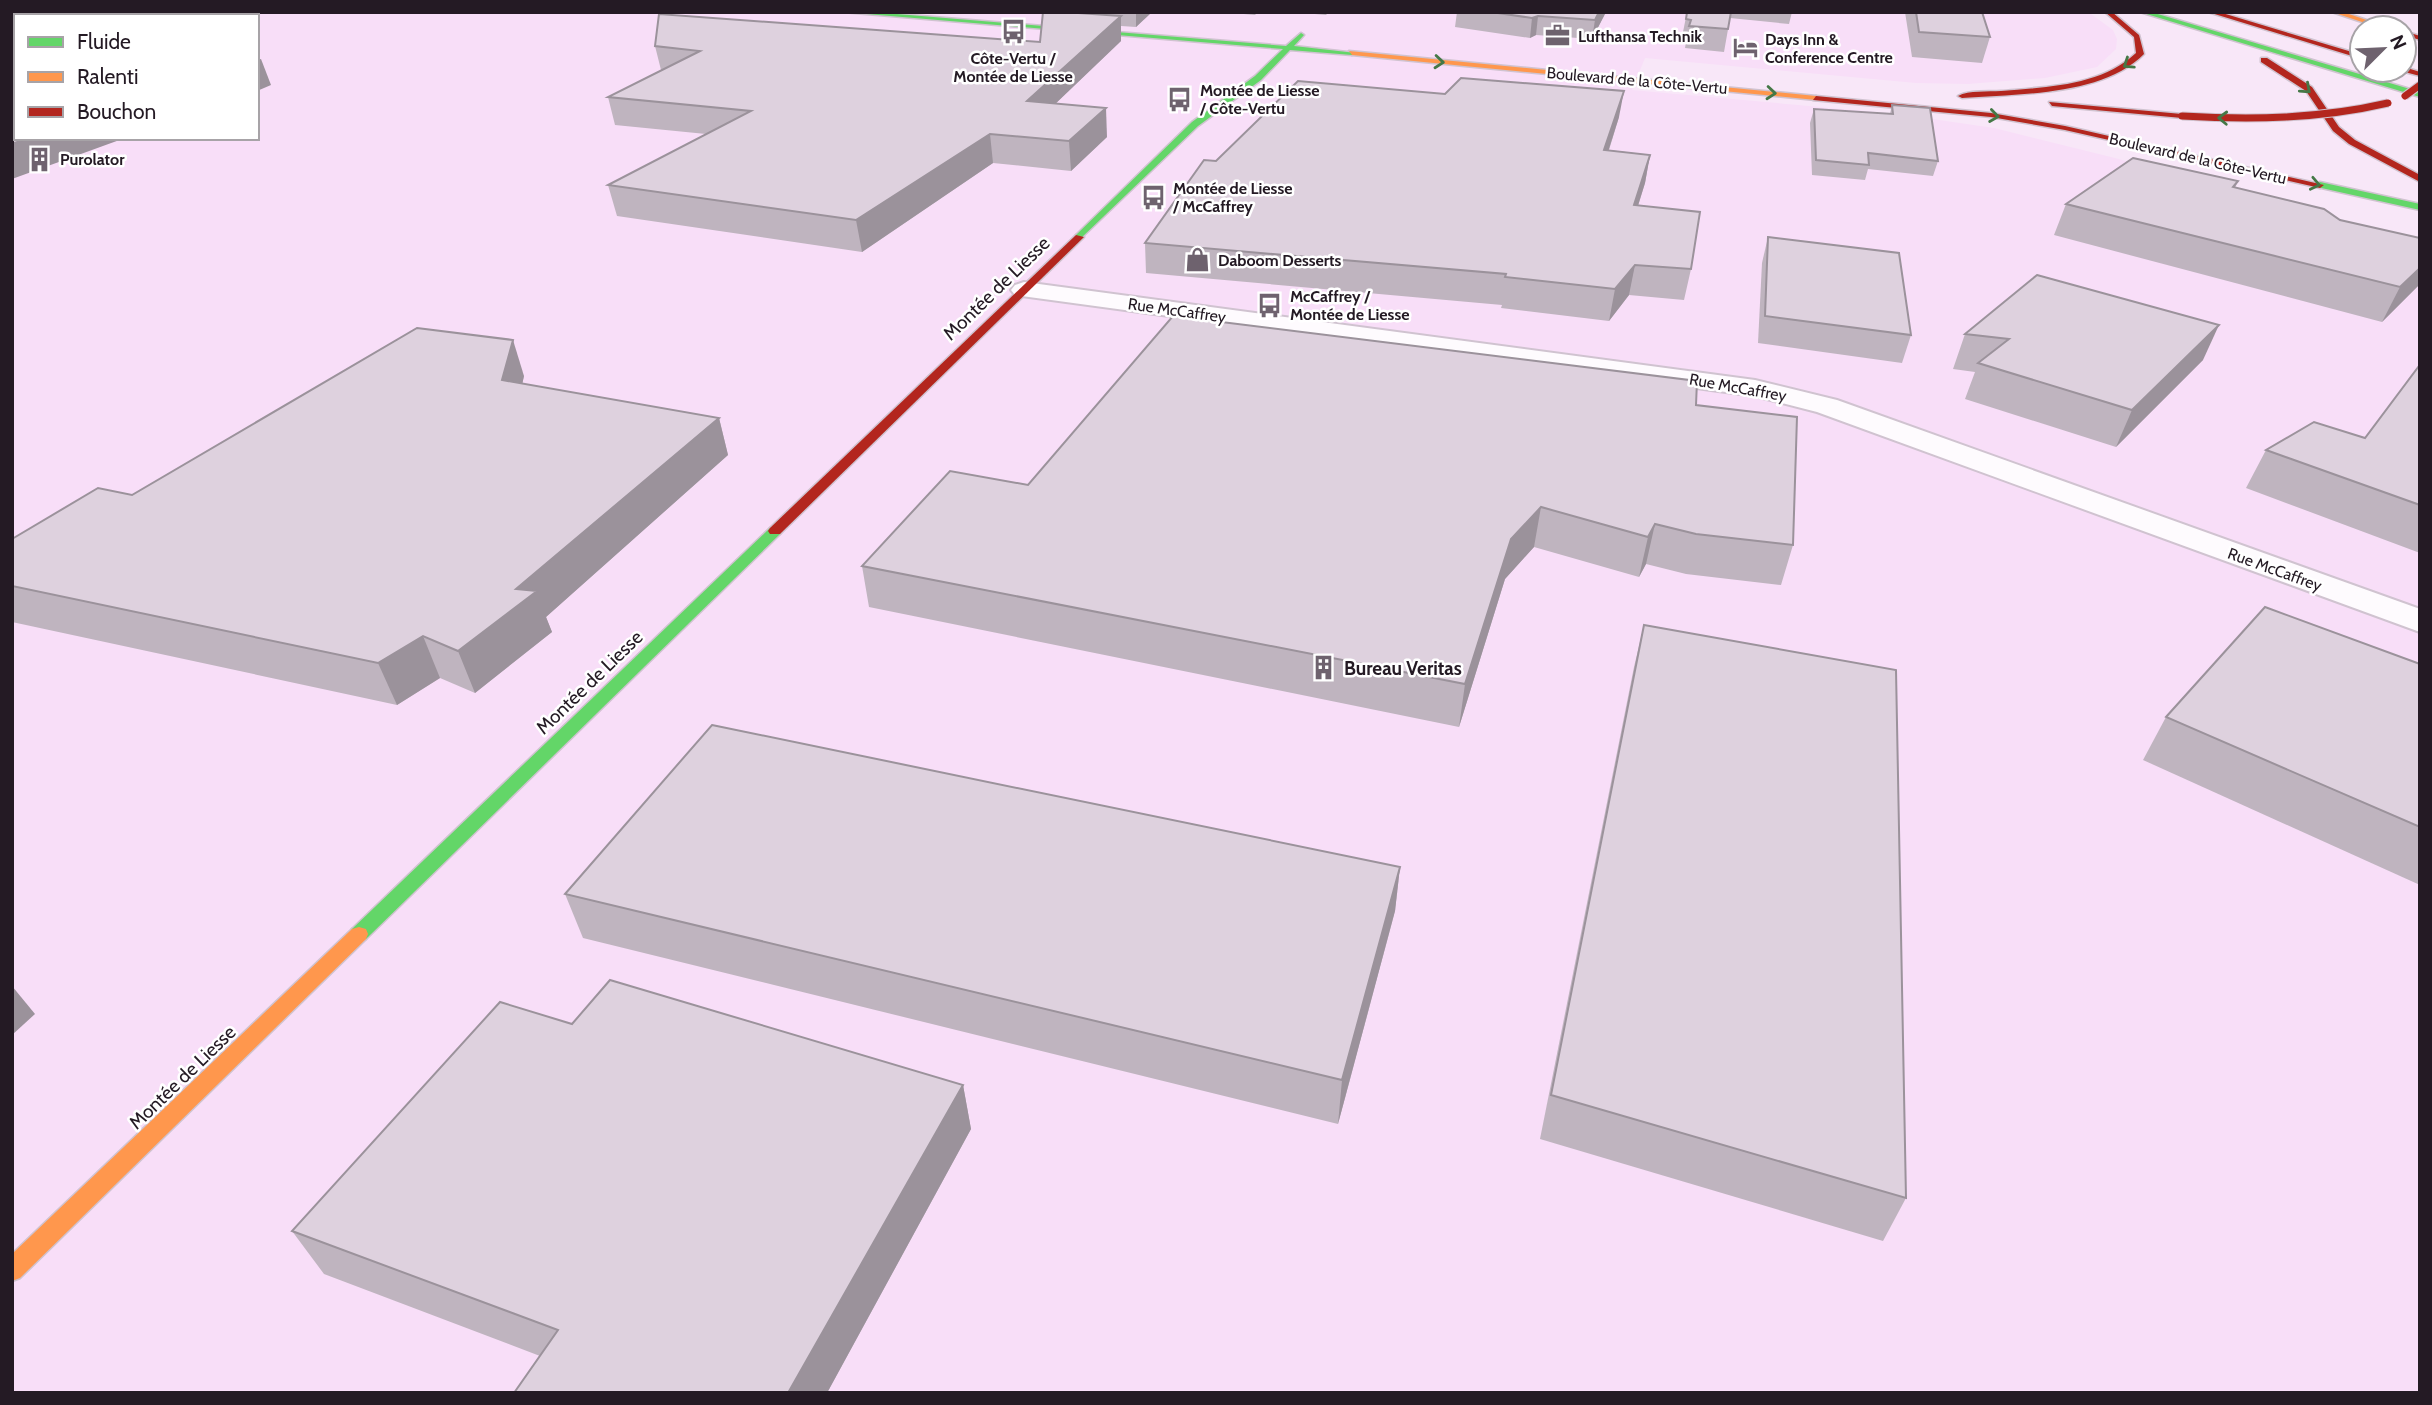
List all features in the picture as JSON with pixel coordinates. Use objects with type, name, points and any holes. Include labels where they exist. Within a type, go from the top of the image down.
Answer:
[{"type":"main road","name":"Boulevard de la Côte-Vertu","points":[[846,12],[1255,44],[1296,42],[2182,116],[2260,119],[2316,116],[2412,99],[2420,85]]},
{"type":"main road","name":"Boulevard de la Côte-Vertu","points":[[989,12],[1269,33],[1296,42],[1398,58],[1926,108],[2065,128],[2420,207]]},
{"type":"main road","points":[[1962,96],[2081,82],[2128,66],[2140,55],[2143,45],[2141,39],[2129,26],[2108,12]]},
{"type":"main road","points":[[2143,12],[2231,38],[2412,99]]},
{"type":"main road","points":[[2211,12],[2348,53]]},
{"type":"main road","points":[[2266,12],[2348,36]]},
{"type":"main road","points":[[1242,58],[1269,33]]},
{"type":"main road","points":[[1157,36],[1217,59]]},
{"type":"main road","points":[[2231,38],[2249,53],[2309,89],[2336,129],[2352,142],[2420,178]]},
{"type":"main road","name":"Montée de Liesse","points":[[12,1270],[1195,124],[1258,78],[1296,42]]},
{"type":"main road","points":[[1258,78],[1298,68],[1398,58]]},
{"type":"main road","name":"Montée de Liesse","points":[[1195,124],[1224,80]]},
{"type":"main road","points":[[2065,128],[2270,191]]},
{"type":"street","name":"Rue McCaffrey","points":[[1024,290],[1690,379],[1781,394],[1827,407],[2420,621]]},
{"type":"shaded area","points":[[12,12],[2091,14],[2113,30],[2117,39],[2116,49],[2097,67],[2045,78],[1968,84],[1916,83],[1645,58],[1632,90],[1898,114],[1994,128],[2115,158],[2420,243],[2420,1393],[12,1393]]},
{"type":"building","points":[[1043,12],[1121,16],[1027,101],[1106,108],[1069,141],[990,134],[856,220],[608,185],[751,111],[608,97],[700,51],[655,46],[659,14],[1040,42]]},
{"type":"building","points":[[1491,12],[1599,12],[1595,20],[1538,16],[1532,18]]},
{"type":"building","points":[[1687,12],[1731,12],[1728,29],[1689,26],[1691,20],[1686,19]]},
{"type":"building","points":[[1916,12],[1982,12],[1990,37],[1919,32]]},
{"type":"building","points":[[12,30],[14,101],[12,101]]},
{"type":"building","points":[[1461,78],[1624,91],[1604,150],[1650,155],[1634,205],[1700,212],[1691,269],[1635,265],[1615,289],[1505,277],[1506,274],[1145,243],[1204,160],[1216,161],[1298,81],[1445,94]]},
{"type":"building","points":[[12,102],[14,140],[23,140],[12,144]]},
{"type":"building","points":[[1892,105],[1930,108],[1938,161],[1868,153],[1869,165],[1816,160],[1814,109],[1893,114]]},
{"type":"building","points":[[2133,158],[2238,181],[2233,187],[2324,209],[2340,220],[2420,238],[2420,268],[2400,287],[2066,204]]},
{"type":"building","points":[[1768,237],[1899,253],[1911,335],[1765,316]]},
{"type":"building","points":[[2037,275],[2219,325],[2132,410],[1978,363],[2009,339],[1965,334]]},
{"type":"building","points":[[1173,316],[1697,381],[1696,405],[1797,417],[1793,545],[1696,534],[1655,524],[1648,537],[1541,507],[1511,539],[1465,684],[862,566],[950,471],[1028,485]]},
{"type":"building","points":[[417,328],[513,340],[502,380],[719,418],[516,589],[537,591],[458,651],[423,636],[378,663],[12,586],[12,539],[98,488],[132,495]]},
{"type":"building","points":[[2419,366],[2420,505],[2266,450],[2314,422],[2365,438]]},
{"type":"building","points":[[2265,607],[2420,664],[2420,827],[2166,717]]},
{"type":"building","points":[[1644,625],[1896,670],[1906,1198],[1551,1095]]},
{"type":"building","points":[[712,725],[1400,867],[1342,1080],[565,894]]},
{"type":"building","points":[[610,980],[963,1085],[788,1393],[514,1393],[558,1330],[292,1231],[500,1002],[572,1024]]},
{"type":"traffic: fast","points":[[846,12],[1352,53]]},
{"type":"traffic: fast","points":[[2143,12],[2420,95]]},
{"type":"traffic: fast","points":[[1079,237],[1195,124],[1258,78],[1301,35]]},
{"type":"traffic: fast","points":[[2320,185],[2420,207]]},
{"type":"traffic: fast","points":[[359,934],[775,531]]},
{"type":"traffic: slow","points":[[2335,12],[2348,16]]},
{"type":"traffic: slow","points":[[1352,53],[1816,98]]},
{"type":"traffic: slow","points":[[12,1270],[359,934]]},
{"type":"traffic: jam","points":[[1962,96],[2067,85],[2088,81],[2123,68],[2140,54],[2137,36],[2108,12]]},
{"type":"traffic: jam","points":[[2211,12],[2348,53]]},
{"type":"traffic: jam","points":[[2264,60],[2309,89],[2336,129],[2352,142],[2420,179]]},
{"type":"traffic: jam","points":[[2405,96],[2420,85]]},
{"type":"traffic: jam","points":[[1816,98],[1991,115],[2065,128],[2320,185]]},
{"type":"traffic: jam","points":[[2182,116],[2286,118],[2337,113],[2388,103]]},
{"type":"traffic: jam","points":[[2052,104],[2182,116]]},
{"type":"traffic: jam","points":[[775,531],[1079,237]]},
{"type":"place","name":"Côte-Vertu / Montée de Liesse","points":[[1013,32]]},
{"type":"place","name":"Lufthansa Technik","points":[[1558,36]]},
{"type":"place","name":"Days Inn & Conference Centre","points":[[1745,48]]},
{"type":"place","name":"Montée de Liesse / Côte-Vertu","points":[[1180,99]]},
{"type":"place","name":"Purolator","points":[[40,159]]},
{"type":"place","name":"Montée de Liesse / McCaffrey","points":[[1153,197]]},
{"type":"place","name":"Daboom Desserts","points":[[1198,260]]},
{"type":"place","name":"McCaffrey / Montée de Liesse","points":[[1270,305]]},
{"type":"place","name":"Bureau Veritas","points":[[1324,668]]}]
